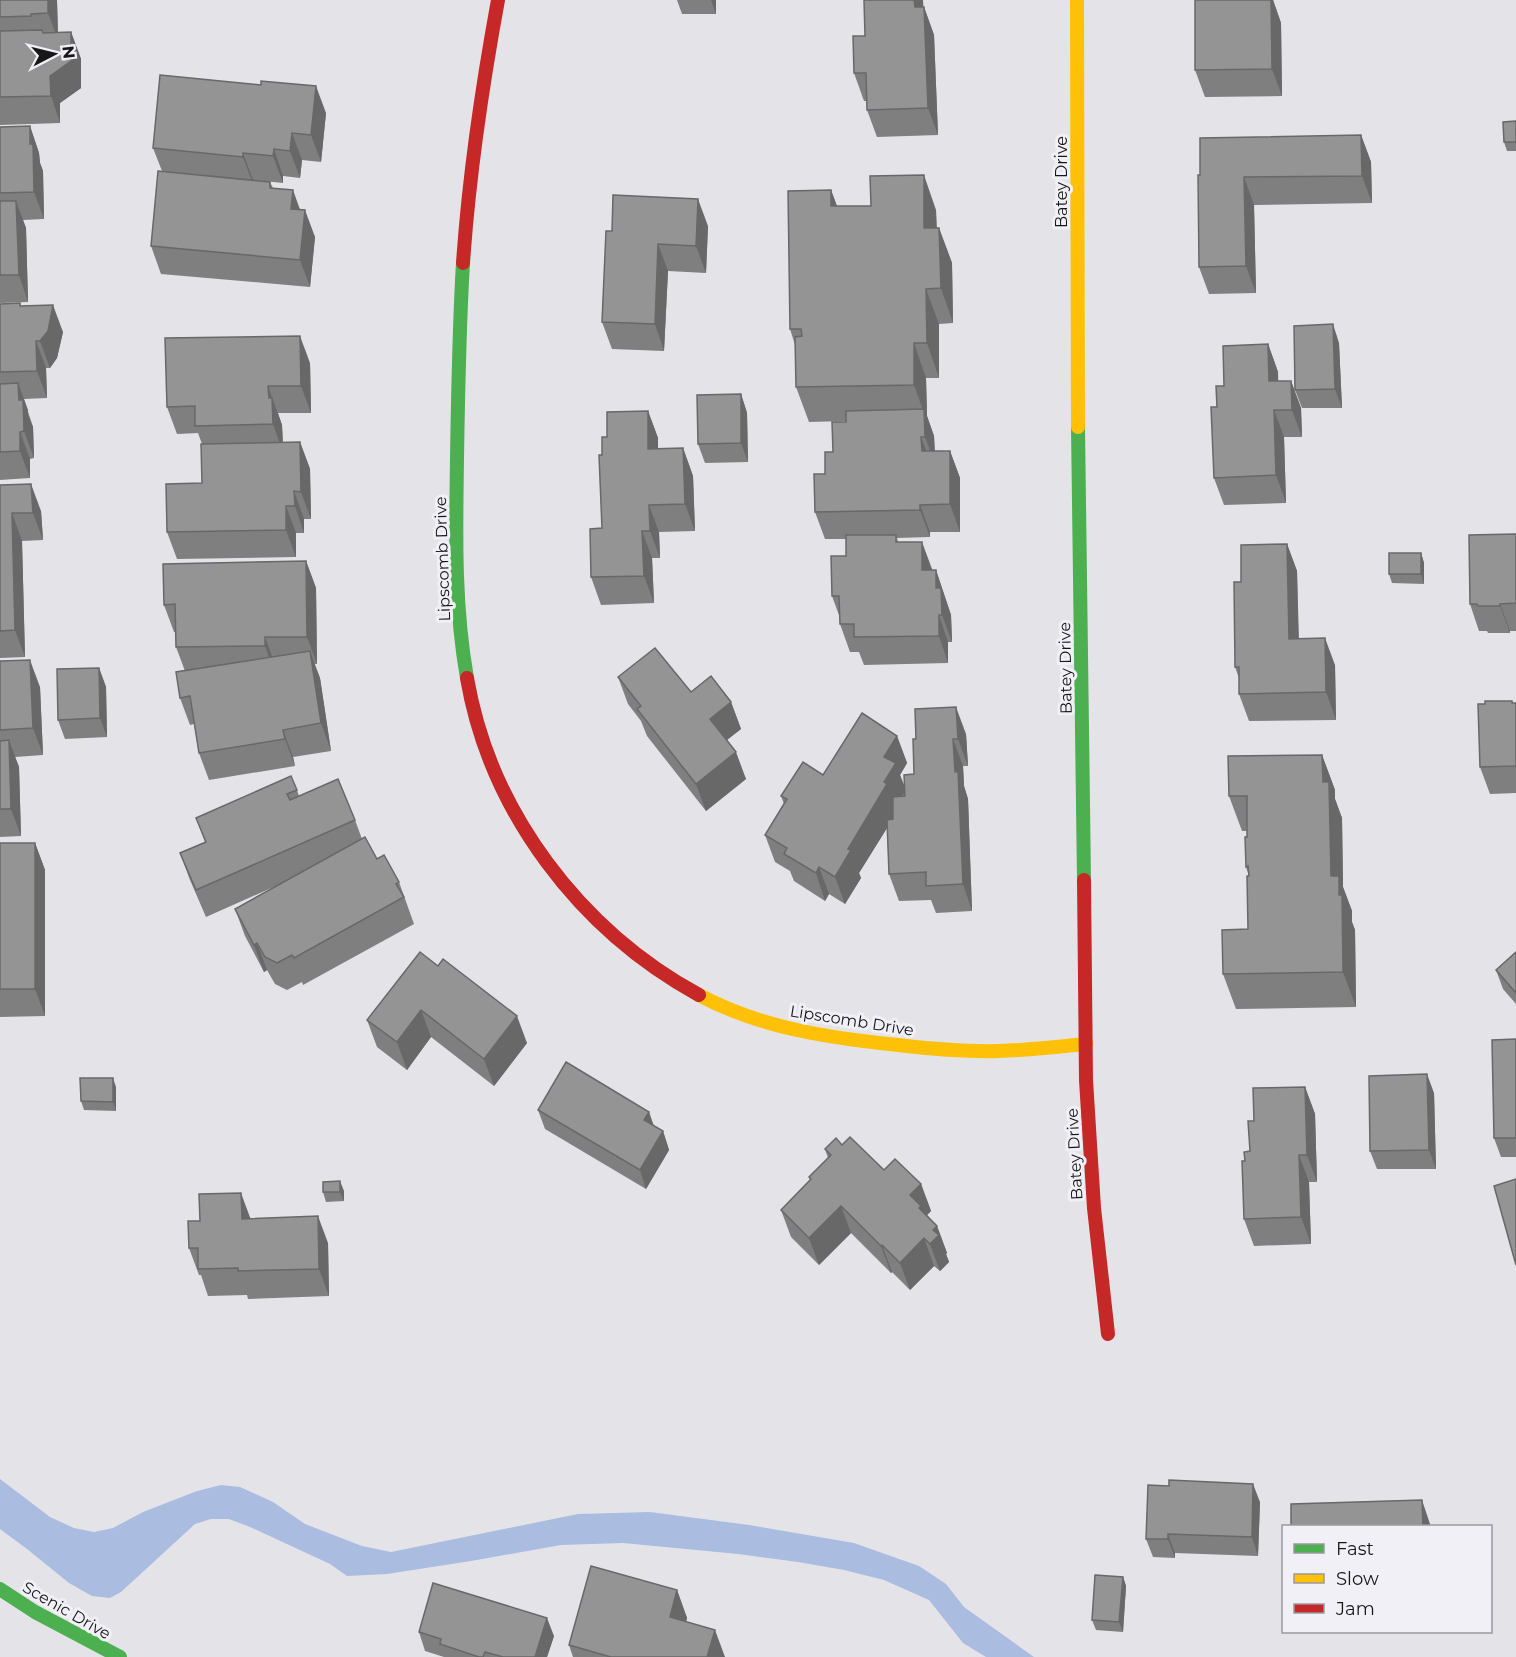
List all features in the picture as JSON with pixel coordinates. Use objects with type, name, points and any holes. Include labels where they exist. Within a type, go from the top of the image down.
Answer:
[{"type":"street","name":"Lipscomb Drive","points":[[498,0],[475,142],[463,267],[458,371],[457,597],[472,699],[495,769],[512,807],[544,860],[562,884],[596,920],[635,953],[671,979],[719,1005],[766,1022],[815,1034],[932,1049],[991,1051],[1086,1044]]},
{"type":"street","name":"Batey Drive","points":[[1077,0],[1078,451],[1086,1080],[1094,1208],[1108,1334]]},
{"type":"street","name":"Scenic Drive","points":[[0,1590],[35,1612],[120,1657]]},
{"type":"water","points":[[0,1479],[50,1517],[74,1528],[94,1532],[113,1528],[143,1512],[197,1491],[221,1485],[240,1487],[273,1502],[305,1524],[362,1546],[391,1552],[578,1514],[650,1512],[749,1525],[854,1543],[919,1566],[946,1584],[964,1607],[1034,1657],[986,1657],[963,1643],[929,1600],[884,1580],[798,1562],[623,1543],[561,1545],[387,1574],[347,1576],[330,1564],[250,1527],[229,1519],[211,1519],[195,1524],[121,1592],[110,1598],[92,1596],[69,1583],[0,1529]]},
{"type":"building","points":[[0,0],[48,0],[48,13],[0,17]]},
{"type":"building","points":[[864,0],[914,0],[915,7],[924,7],[928,108],[867,110],[866,73],[854,73],[853,36],[865,36]]},
{"type":"building","points":[[1195,0],[1271,0],[1272,69],[1195,70]]},
{"type":"building","points":[[42,30],[43,33],[71,32],[71,61],[50,76],[51,96],[0,97],[0,31]]},
{"type":"building","points":[[160,75],[261,85],[261,81],[316,86],[311,135],[292,133],[290,151],[274,149],[273,156],[243,153],[243,157],[153,148]]},
{"type":"building","points":[[1516,121],[1516,142],[1504,142],[1503,122]]},
{"type":"building","points":[[30,126],[30,144],[33,144],[34,192],[0,193],[0,127]]},
{"type":"building","points":[[1361,135],[1362,176],[1244,177],[1246,266],[1199,267],[1200,138]]},
{"type":"building","points":[[158,171],[270,182],[270,188],[293,190],[291,209],[305,210],[300,260],[151,246]]},
{"type":"building","points":[[924,175],[924,228],[939,228],[941,288],[926,289],[927,343],[914,343],[914,385],[796,387],[795,337],[802,336],[801,329],[790,329],[788,191],[831,190],[831,206],[871,206],[870,176]]},
{"type":"building","points":[[613,195],[698,199],[696,246],[658,244],[655,324],[602,322],[606,231],[612,231]]},
{"type":"building","points":[[0,201],[16,201],[19,275],[0,275]]},
{"type":"building","points":[[20,303],[20,306],[53,305],[48,331],[40,341],[36,341],[37,371],[0,372],[0,304]]},
{"type":"building","points":[[1333,324],[1335,389],[1295,390],[1294,326]]},
{"type":"building","points":[[300,336],[301,386],[268,386],[269,398],[272,398],[273,424],[195,426],[195,406],[167,407],[165,338]]},
{"type":"building","points":[[1268,344],[1269,381],[1291,381],[1292,410],[1274,410],[1276,475],[1214,478],[1211,407],[1217,407],[1216,386],[1224,386],[1223,346]]},
{"type":"building","points":[[18,383],[19,400],[23,400],[24,431],[20,432],[20,451],[0,452],[0,384]]},
{"type":"building","points":[[741,394],[741,443],[698,444],[697,395]]},
{"type":"building","points":[[924,409],[925,437],[921,437],[922,451],[950,451],[950,504],[920,505],[920,510],[815,512],[814,474],[825,474],[825,452],[833,452],[832,422],[846,422],[846,411]]},
{"type":"building","points":[[648,411],[648,449],[683,448],[685,504],[649,505],[650,531],[642,531],[644,576],[591,577],[590,529],[602,528],[599,455],[602,455],[602,437],[607,437],[607,412]]},
{"type":"building","points":[[300,442],[301,492],[294,491],[295,506],[286,506],[286,530],[167,532],[166,484],[202,483],[201,444]]},
{"type":"building","points":[[31,484],[33,513],[12,513],[15,630],[0,631],[0,485]]},
{"type":"building","points":[[1516,534],[1516,603],[1500,604],[1500,606],[1470,604],[1469,535]]},
{"type":"building","points":[[846,535],[896,535],[896,542],[922,542],[922,570],[936,570],[936,588],[941,588],[942,615],[939,615],[939,636],[854,637],[854,624],[840,624],[839,596],[832,596],[831,556],[846,556]]},
{"type":"building","points":[[1287,544],[1289,639],[1325,638],[1326,692],[1239,694],[1239,667],[1235,667],[1234,582],[1241,582],[1241,545]]},
{"type":"building","points":[[1389,553],[1421,553],[1421,574],[1389,574]]},
{"type":"building","points":[[306,561],[307,637],[265,637],[265,646],[176,647],[175,604],[164,605],[163,564]]},
{"type":"building","points":[[655,648],[691,692],[711,676],[731,702],[710,719],[736,752],[696,784],[637,709],[641,706],[618,677]]},
{"type":"building","points":[[310,651],[321,723],[283,730],[285,739],[199,753],[190,696],[180,698],[176,672]]},
{"type":"building","points":[[30,660],[33,728],[0,730],[0,661]]},
{"type":"building","points":[[99,668],[100,718],[58,720],[57,669]]},
{"type":"building","points":[[1485,701],[1516,703],[1516,766],[1480,767],[1478,704],[1485,704]]},
{"type":"building","points":[[956,707],[958,739],[953,739],[955,772],[958,771],[963,884],[926,886],[926,872],[889,874],[887,820],[893,819],[893,797],[905,796],[904,775],[914,774],[915,709]]},
{"type":"building","points":[[862,713],[897,736],[884,757],[896,763],[884,782],[887,784],[848,849],[851,850],[835,877],[819,867],[816,873],[784,854],[787,848],[765,835],[787,799],[781,796],[803,762],[823,775]]},
{"type":"building","points":[[9,740],[11,809],[0,809],[0,741]]},
{"type":"building","points":[[1322,755],[1323,782],[1329,782],[1331,876],[1339,876],[1339,895],[1342,895],[1343,972],[1223,974],[1222,930],[1248,929],[1247,876],[1249,876],[1248,866],[1246,867],[1245,837],[1247,837],[1247,796],[1229,796],[1228,756]]},
{"type":"building","points":[[291,776],[297,790],[287,794],[290,800],[338,779],[355,820],[196,890],[180,853],[206,842],[196,818]]},
{"type":"building","points":[[365,837],[377,859],[384,855],[399,882],[396,884],[404,897],[294,958],[292,955],[277,963],[265,957],[257,943],[254,945],[235,909]]},
{"type":"building","points":[[0,843],[35,843],[35,989],[0,989]]},
{"type":"building","points":[[420,952],[438,966],[443,959],[517,1016],[484,1059],[421,1010],[397,1042],[367,1020]]},
{"type":"building","points":[[1516,952],[1516,993],[1496,970]]},
{"type":"building","points":[[1516,1039],[1516,1138],[1494,1138],[1492,1040]]},
{"type":"building","points":[[566,1062],[649,1112],[644,1120],[663,1131],[640,1170],[538,1110]]},
{"type":"building","points":[[1427,1074],[1429,1150],[1370,1151],[1369,1076]]},
{"type":"building","points":[[80,1078],[113,1078],[113,1102],[81,1101]]},
{"type":"building","points":[[1305,1087],[1307,1155],[1299,1155],[1301,1217],[1244,1219],[1242,1161],[1245,1161],[1244,1152],[1250,1151],[1248,1121],[1254,1121],[1253,1088]]},
{"type":"building","points":[[850,1137],[884,1170],[895,1159],[921,1184],[910,1195],[937,1226],[933,1230],[939,1235],[930,1244],[924,1238],[900,1263],[841,1206],[809,1238],[781,1210],[831,1155],[825,1149],[836,1138],[842,1145]]},
{"type":"building","points":[[1516,1179],[1516,1265],[1494,1186]]},
{"type":"building","points":[[340,1181],[340,1192],[323,1192],[323,1182]]},
{"type":"building","points":[[241,1193],[242,1219],[318,1216],[319,1269],[238,1271],[238,1268],[198,1269],[198,1248],[189,1248],[188,1221],[200,1221],[199,1194]]},
{"type":"building","points":[[1169,1480],[1253,1484],[1252,1537],[1168,1534],[1168,1539],[1146,1539],[1148,1485],[1169,1486]]},
{"type":"building","points":[[1422,1500],[1423,1525],[1291,1525],[1291,1504]]},
{"type":"building","points":[[591,1566],[677,1590],[670,1617],[715,1630],[707,1657],[611,1657],[569,1645]]},
{"type":"building","points":[[1095,1575],[1123,1577],[1119,1622],[1092,1620]]},
{"type":"building","points":[[433,1583],[547,1618],[535,1657],[503,1657],[485,1652],[483,1657],[479,1657],[440,1644],[441,1639],[419,1632]]},
{"type":"traffic: fast","points":[[463,263],[458,386],[456,541],[460,623],[467,678]]},
{"type":"traffic: fast","points":[[1078,427],[1084,880]]},
{"type":"traffic: fast","points":[[0,1589],[35,1612],[120,1657]]},
{"type":"traffic: slow","points":[[1077,0],[1078,427]]},
{"type":"traffic: slow","points":[[699,995],[746,1016],[796,1030],[872,1042],[961,1051],[1032,1049],[1086,1044]]},
{"type":"traffic: jam","points":[[463,263],[477,131],[498,0]]},
{"type":"traffic: jam","points":[[467,678],[479,727],[496,775],[519,820],[547,862],[579,901],[616,937],[656,968],[699,995]]},
{"type":"traffic: jam","points":[[1084,880],[1086,1080],[1094,1208],[1108,1334]]}]
